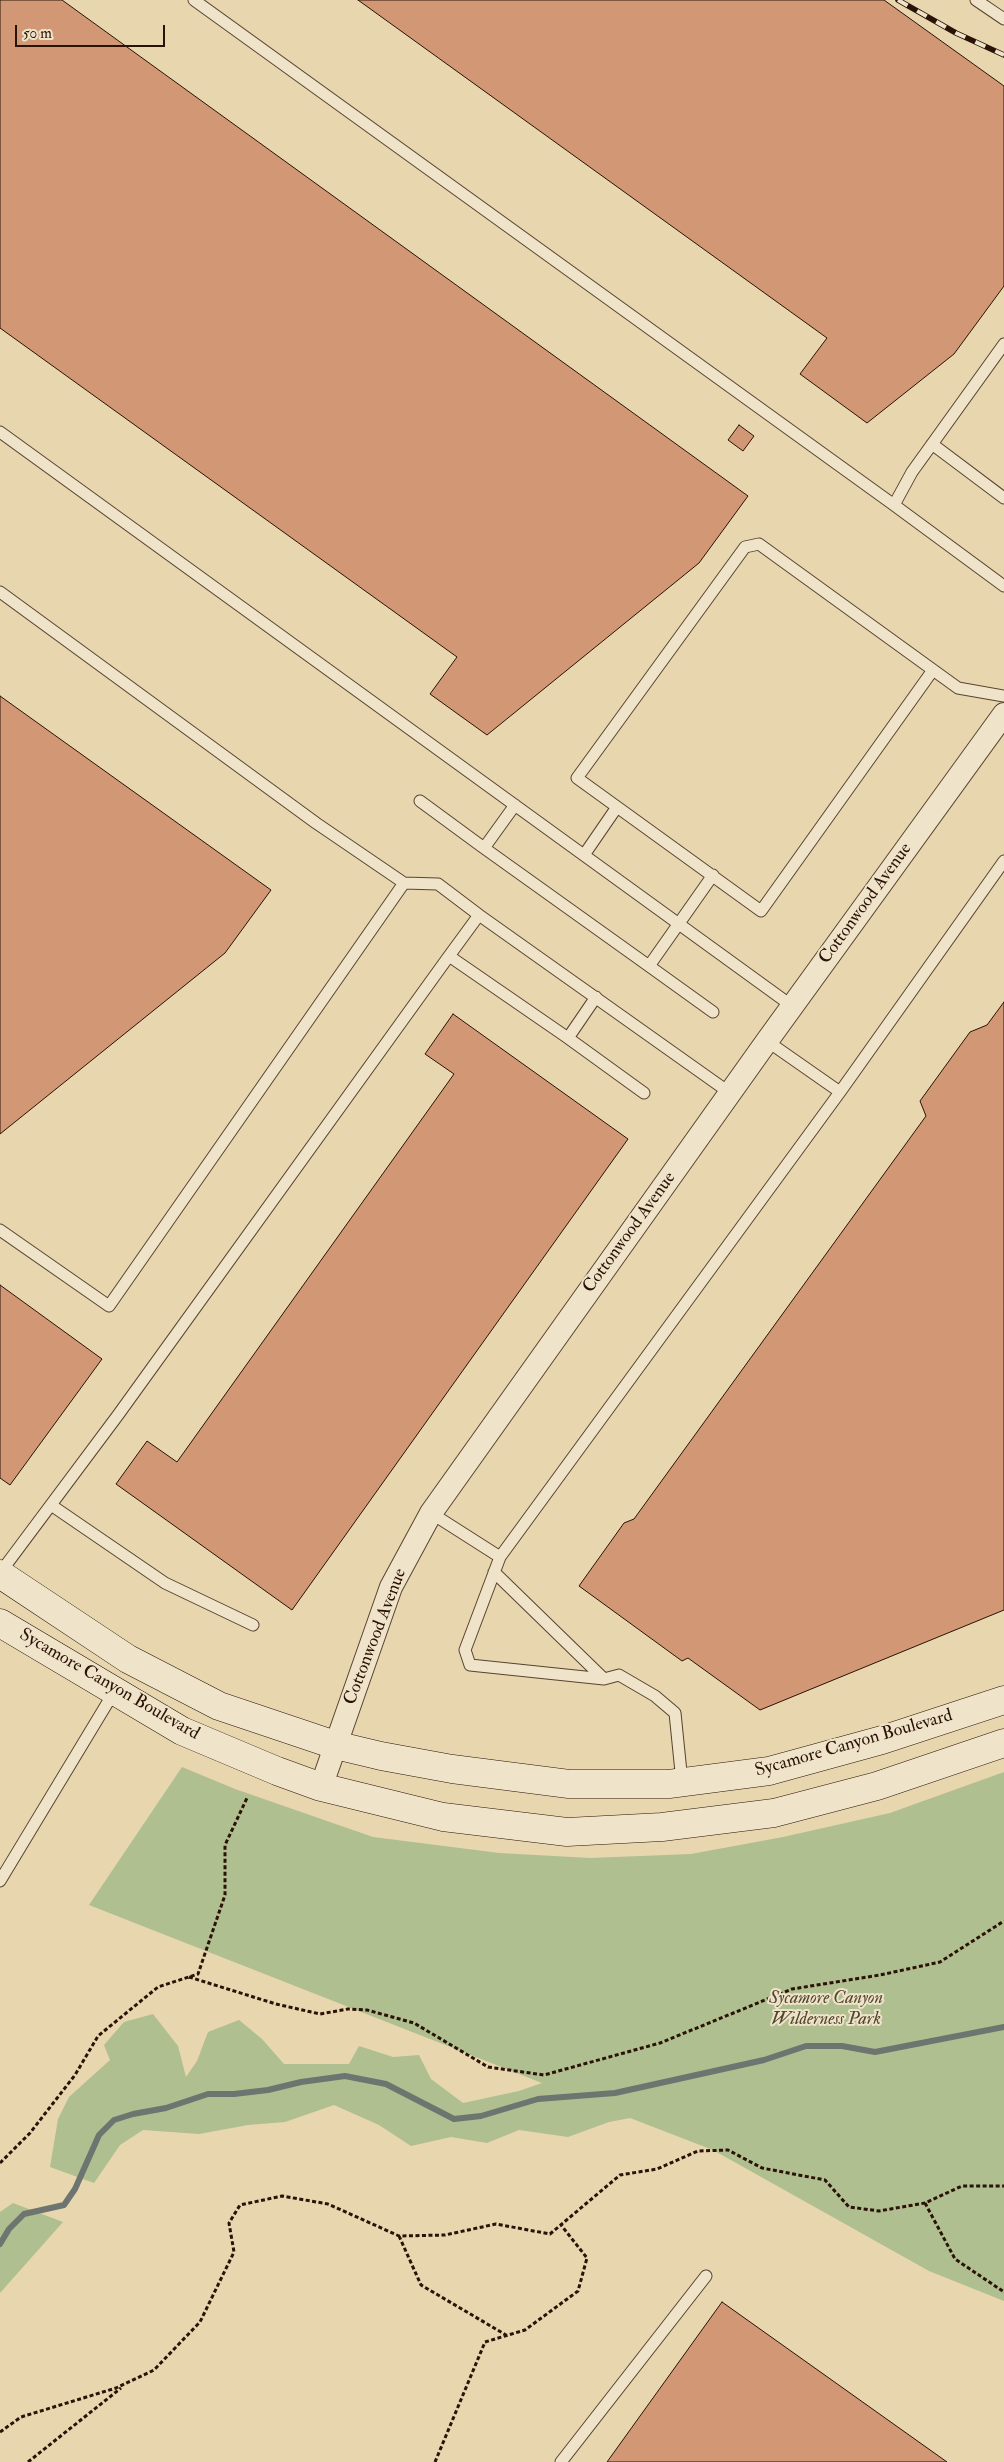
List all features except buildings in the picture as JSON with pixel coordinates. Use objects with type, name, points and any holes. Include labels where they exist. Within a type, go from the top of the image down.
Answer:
[{"type":"main road","name":"Sycamore Canyon Boulevard","points":[[0,1574],[128,1659],[219,1706],[335,1745],[452,1769],[569,1784],[682,1782],[769,1771],[882,1740],[1004,1700]]},
{"type":"main road","name":"Sycamore Canyon Boulevard","points":[[0,1623],[182,1731],[321,1787],[443,1817],[567,1832],[662,1828],[774,1813],[877,1786],[1004,1742]]},
{"type":"street","name":"Cottonwood Avenue","points":[[321,1787],[391,1587],[432,1513],[792,1006],[1004,714]]},
{"type":"lane","points":[[194,0],[1004,586]]},
{"type":"lane","points":[[976,0],[1004,19]]},
{"type":"lane","points":[[894,505],[912,472],[1004,344]]},
{"type":"lane","points":[[0,432],[792,1006]]},
{"type":"lane","points":[[932,444],[1004,498]]},
{"type":"lane","points":[[933,670],[761,911],[577,778],[745,547],[759,544],[958,688],[1004,696]]},
{"type":"lane","points":[[0,592],[316,824],[404,883],[438,884],[478,915],[730,1093]]},
{"type":"lane","points":[[420,801],[713,1012]]},
{"type":"lane","points":[[484,848],[515,805]]},
{"type":"lane","points":[[584,855],[617,807]]},
{"type":"lane","points":[[682,1782],[675,1713],[655,1696],[619,1675],[604,1679],[470,1665],[465,1650],[500,1557],[840,1092],[1004,861]]},
{"type":"lane","points":[[649,966],[712,876]]},
{"type":"lane","points":[[0,1230],[109,1306],[404,883]]},
{"type":"lane","points":[[0,1574],[478,915]]},
{"type":"lane","points":[[449,956],[644,1093]]},
{"type":"lane","points":[[568,1038],[596,997]]},
{"type":"lane","points":[[767,1041],[840,1092]]},
{"type":"lane","points":[[51,1505],[165,1583],[253,1625]]},
{"type":"lane","points":[[432,1513],[500,1557]]},
{"type":"lane","points":[[494,1572],[604,1679]]},
{"type":"lane","points":[[0,1881],[114,1692]]},
{"type":"lane","points":[[561,2462],[706,2276]]},
{"type":"path","points":[[0,2163],[30,2133],[75,2075],[98,2036],[158,1987],[198,1974],[225,1895],[225,1845],[247,1798]]},
{"type":"path","points":[[189,1977],[276,2004],[320,2014],[348,2009],[367,2010],[405,2020],[414,2023],[488,2067],[544,2075],[660,2042],[792,1989],[888,1974],[940,1962],[1004,1921]]},
{"type":"path","points":[[0,2432],[21,2417],[127,2383],[154,2370],[200,2322],[234,2252],[229,2223],[240,2205],[282,2196],[328,2204],[399,2236],[444,2235],[496,2224],[550,2234],[620,2175],[657,2169],[698,2151],[713,2150],[728,2150],[762,2168],[825,2180],[849,2207],[879,2211],[925,2203],[962,2186],[1004,2186]]},
{"type":"path","points":[[925,2203],[955,2259],[1004,2292]]},
{"type":"path","points":[[435,2462],[485,2342],[525,2330],[578,2291],[587,2258],[561,2225]]},
{"type":"path","points":[[399,2236],[421,2284],[506,2336]]},
{"type":"path","points":[[28,2462],[127,2383]]},
{"type":"green space","name":"Sycamore Canyon Wilderness Park","points":[[182,1767],[235,1789],[373,1837],[499,1853],[590,1858],[691,1854],[783,1837],[890,1813],[1004,1772],[1004,2301],[929,2271],[713,2150],[630,2118],[609,2122],[568,2137],[519,2130],[487,2143],[451,2137],[411,2146],[379,2125],[334,2105],[285,2122],[248,2125],[199,2134],[143,2130],[120,2145],[94,2183],[50,2167],[58,2119],[69,2097],[110,2060],[104,2045],[124,2022],[153,2014],[178,2046],[186,2077],[197,2061],[208,2032],[239,2020],[262,2039],[284,2064],[349,2064],[359,2046],[393,2057],[419,2055],[431,2079],[463,2103],[519,2091],[542,2083],[89,1905]]},
{"type":"green space","points":[[13,2203],[63,2222],[0,2293],[0,2212]]},
{"type":"waterway","points":[[0,2244],[9,2229],[24,2214],[64,2205],[75,2189],[99,2135],[114,2120],[133,2114],[166,2108],[208,2094],[234,2094],[268,2090],[301,2082],[345,2076],[386,2084],[454,2119],[481,2116],[538,2099],[615,2093],[764,2060],[806,2046],[842,2046],[875,2052],[1004,2027]]},
{"type":"railway","points":[[898,0],[956,33],[1004,55]]}]
